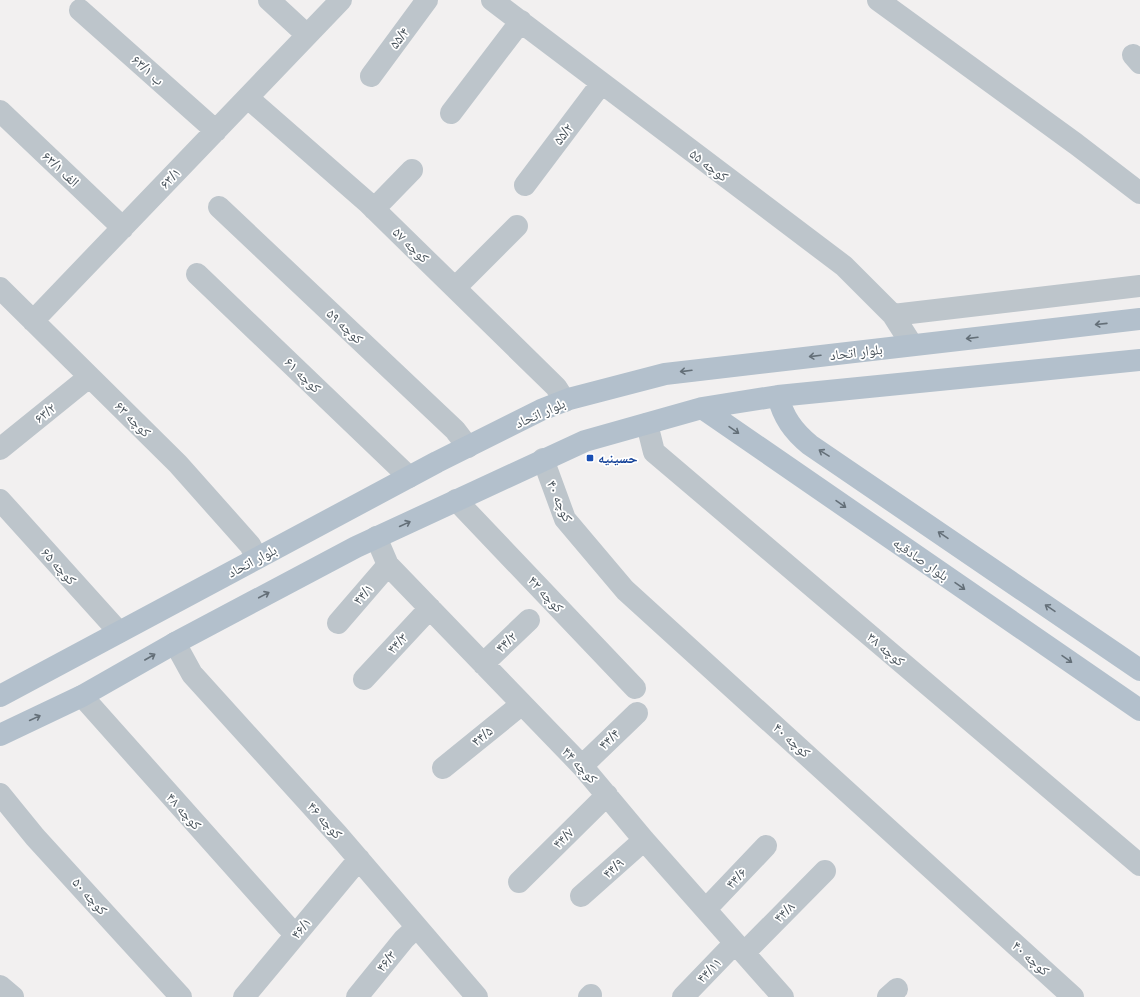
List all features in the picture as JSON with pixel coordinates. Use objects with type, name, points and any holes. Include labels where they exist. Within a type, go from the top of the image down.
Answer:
[{"type":"main road","name":"بلوار اتحاد","points":[[0,696],[409,477],[541,410],[565,401],[665,374],[1140,320]]},
{"type":"main road","points":[[0,735],[82,696],[175,643],[376,537],[543,459],[585,442],[702,408],[778,396],[1140,360]]},
{"type":"main road","points":[[778,396],[781,410],[794,431],[810,445],[1140,670]]},
{"type":"main road","name":"بلوار صادقیه","points":[[702,408],[1140,710]]},
{"type":"main road","points":[[990,606],[994,591],[998,586],[1011,581]]},
{"type":"street","points":[[269,0],[307,35]]},
{"type":"street","name":"۶۳/۱","points":[[33,321],[341,0]]},
{"type":"street","name":"۵۵/۴","points":[[371,76],[427,0]]},
{"type":"street","name":"کوچه ۵۵","points":[[492,0],[601,84],[844,266],[892,315],[912,345]]},
{"type":"street","points":[[878,0],[1076,144],[1140,193]]},
{"type":"street","name":"۶۳/۱ ب","points":[[80,10],[216,131]]},
{"type":"street","points":[[451,113],[521,21]]},
{"type":"street","name":"۵۵/۲","points":[[525,185],[601,84]]},
{"type":"street","name":"کوچه ۵۷","points":[[248,98],[374,209],[556,387],[565,401]]},
{"type":"street","name":"۶۳/۱ الف","points":[[0,111],[123,228]]},
{"type":"street","points":[[374,209],[412,170]]},
{"type":"street","name":"کوچه ۵۹","points":[[219,207],[455,430],[468,447]]},
{"type":"street","points":[[455,288],[517,226]]},
{"type":"street","name":"کوچه ۶۱","points":[[196,274],[409,477]]},
{"type":"street","points":[[892,315],[1140,286]]},
{"type":"street","name":"کوچه ۶۳","points":[[0,288],[178,464],[250,546],[257,558]]},
{"type":"street","name":"۶۳/۲","points":[[0,450],[89,377]]},
{"type":"street","name":"کوچه ۳۸","points":[[647,424],[654,452],[1140,865]]},
{"type":"street","name":"کوچه ۴۰","points":[[543,459],[565,519],[625,590],[1073,997]]},
{"type":"street","name":"کوچه ۶۵","points":[[0,500],[119,632]]},
{"type":"street","name":"کوچه ۴۲","points":[[456,500],[635,688]]},
{"type":"street","name":"کوچه ۴۴","points":[[376,537],[388,565],[582,766],[644,840],[783,997]]},
{"type":"street","name":"۴۴/۱","points":[[338,623],[388,565]]},
{"type":"street","name":"۴۴/۳","points":[[364,678],[430,608]]},
{"type":"street","name":"۴۴/۲","points":[[483,664],[529,620]]},
{"type":"street","name":"کوچه ۴۶","points":[[175,643],[192,674],[358,859],[477,997]]},
{"type":"street","name":"کوچه ۴۸","points":[[82,696],[287,926]]},
{"type":"street","name":"۴۴/۵","points":[[443,768],[522,704]]},
{"type":"street","name":"۴۴/۴","points":[[582,766],[637,713]]},
{"type":"street","name":"کوچه ۵۰","points":[[0,794],[35,837],[181,997]]},
{"type":"street","name":"۴۴/۷","points":[[519,882],[607,794]]},
{"type":"street","name":"۴۴/۹","points":[[581,896],[644,840]]},
{"type":"street","name":"۴۴/۶","points":[[706,909],[766,846]]},
{"type":"street","name":"۴۶/۱","points":[[244,997],[358,859]]},
{"type":"street","name":"۴۴/۸","points":[[740,948],[825,871]]},
{"type":"street","name":"۴۶/۳","points":[[358,997],[404,939],[417,927]]},
{"type":"street","name":"۴۴/۱۱","points":[[683,997],[740,948]]},
{"type":"street","points":[[0,986],[13,997]]},
{"type":"place","name":"حسینیه","points":[[590,458]]}]
